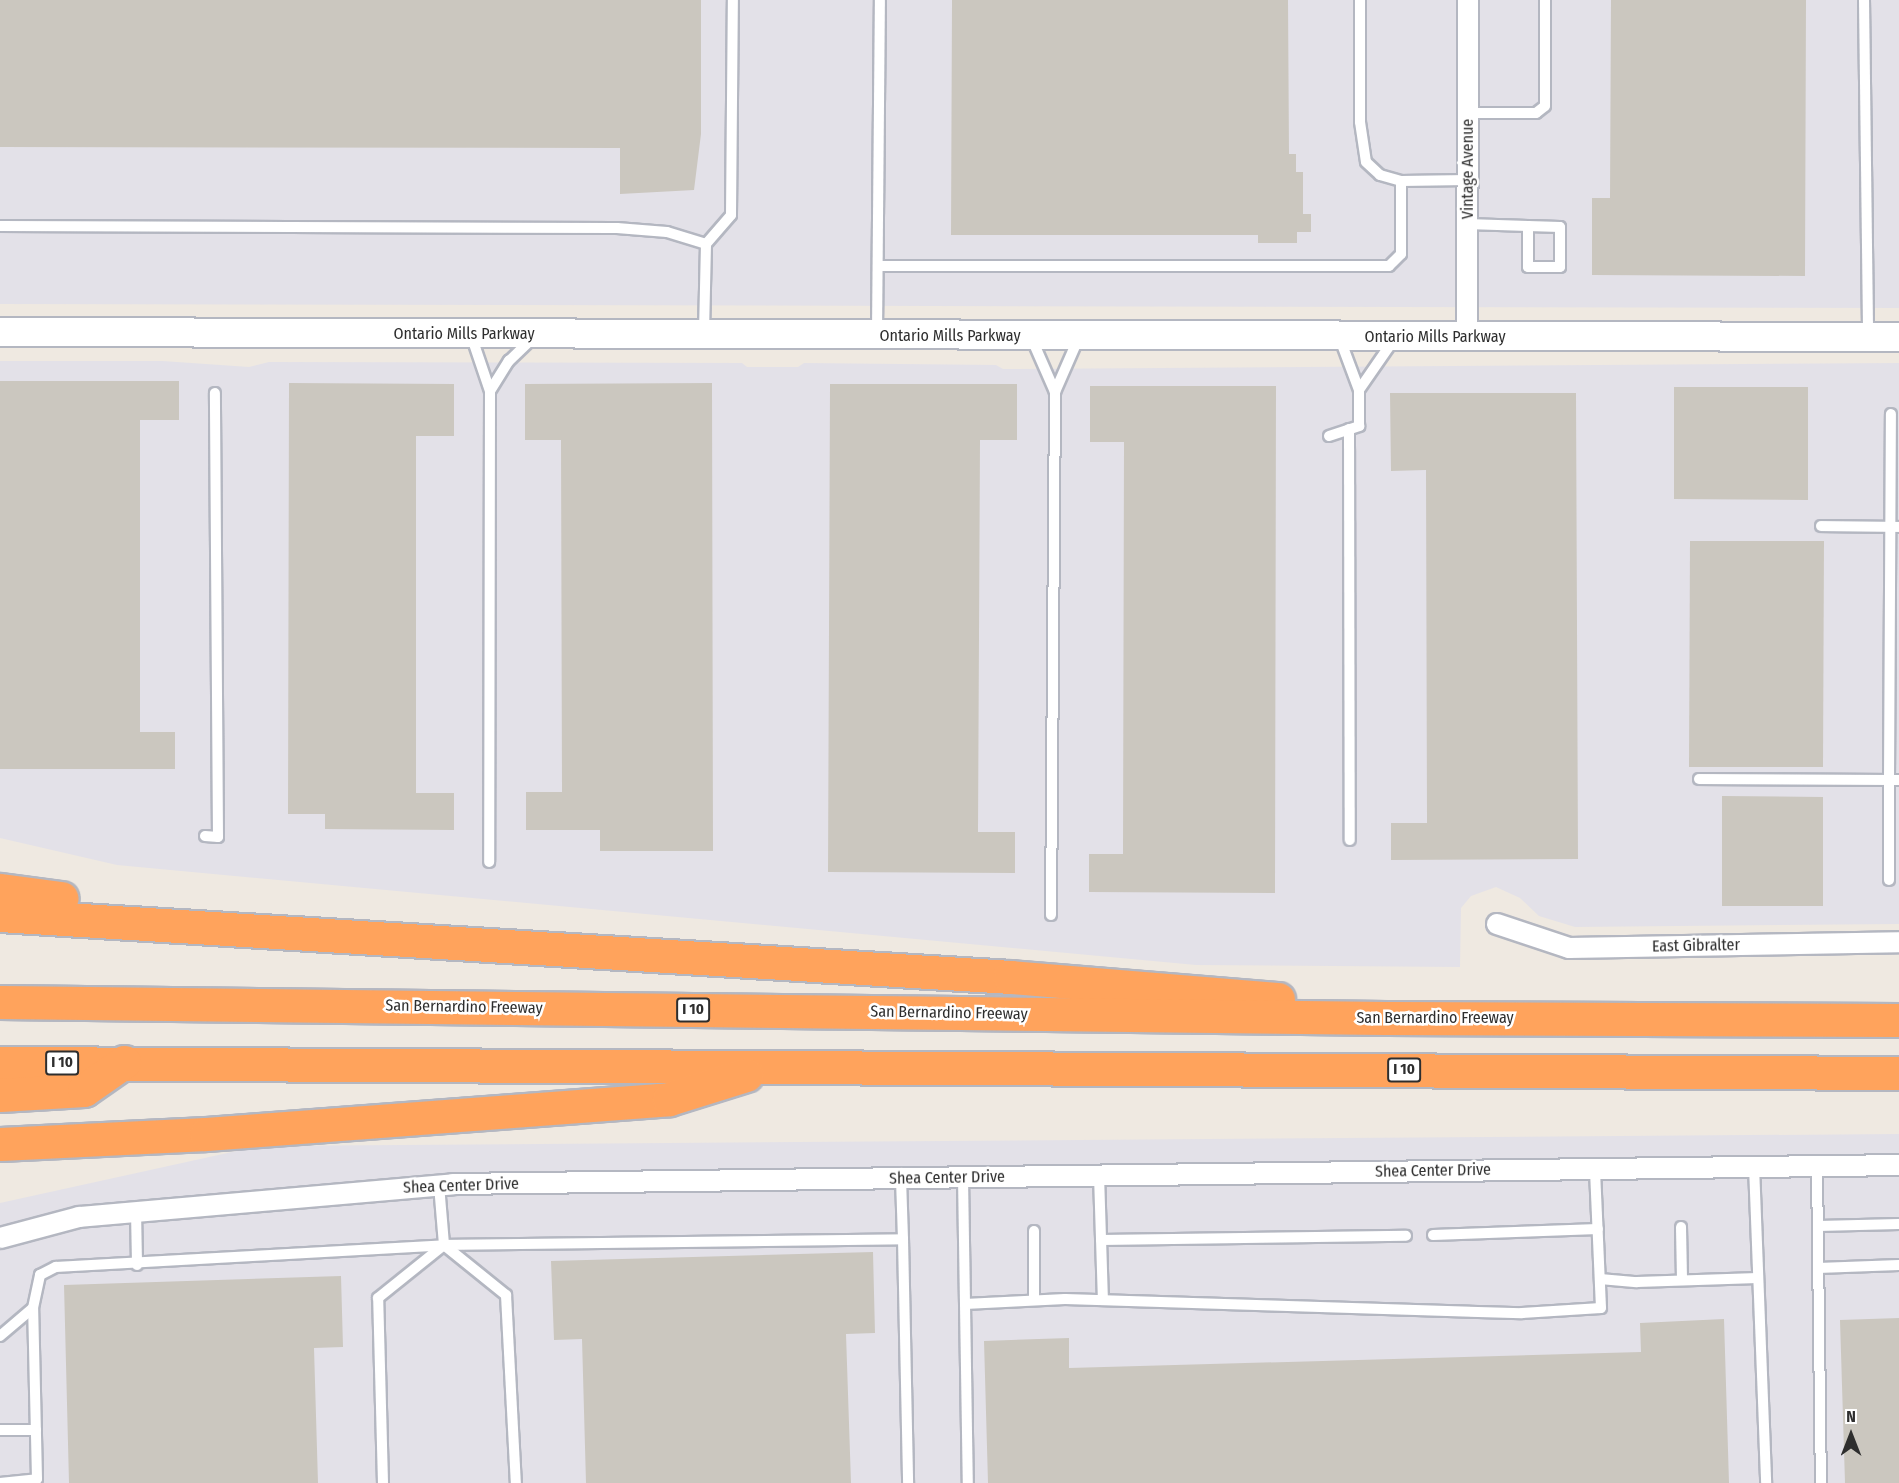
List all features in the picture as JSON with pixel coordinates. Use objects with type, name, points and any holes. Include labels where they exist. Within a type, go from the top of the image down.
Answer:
[{"type":"highway","points":[[0,890],[345,935]]},
{"type":"highway","points":[[0,915],[345,935],[1258,995],[1386,1018]]},
{"type":"highway","name":"San Bernardino Freeway","points":[[0,1002],[1386,1018],[1899,1020]]},
{"type":"highway","points":[[0,1095],[84,1090],[124,1062]]},
{"type":"highway","name":"I 10","points":[[0,1063],[1899,1073]]},
{"type":"highway","points":[[0,1144],[206,1134],[669,1099],[775,1066]]},
{"type":"main road","name":"Ontario Mills Parkway","points":[[0,333],[1467,338],[1899,337]]},
{"type":"street","name":"Vintage Avenue","points":[[1467,338],[1468,0]]},
{"type":"street","name":"East Gibralter","points":[[1497,924],[1569,948],[1899,942]]},
{"type":"street","name":"Shea Center Drive","points":[[0,1239],[79,1217],[439,1185],[1899,1165]]},
{"type":"lane","points":[[704,335],[706,244],[731,215],[733,0]]},
{"type":"lane","points":[[877,336],[880,0]]},
{"type":"lane","points":[[1360,0],[1360,122],[1366,162],[1380,175],[1401,182],[1468,180]]},
{"type":"lane","points":[[1468,113],[1536,113],[1545,106],[1545,0]]},
{"type":"lane","points":[[1864,0],[1868,337]]},
{"type":"lane","points":[[878,266],[1389,266],[1401,255],[1401,182]]},
{"type":"lane","points":[[1467,224],[1560,227],[1560,267],[1528,267],[1528,226]]},
{"type":"lane","points":[[0,226],[617,228],[667,231],[706,244]]},
{"type":"lane","points":[[471,334],[490,391],[489,862]]},
{"type":"lane","points":[[490,391],[509,361],[537,335]]},
{"type":"lane","points":[[1031,337],[1055,392]]},
{"type":"lane","points":[[1051,915],[1055,392],[1079,337]]},
{"type":"lane","points":[[1329,436],[1359,426],[1359,390],[1340,337]]},
{"type":"lane","points":[[1359,390],[1395,337]]},
{"type":"lane","points":[[205,836],[218,837],[215,393]]},
{"type":"lane","points":[[1889,879],[1894,780],[1894,527],[1891,414]]},
{"type":"lane","points":[[1349,429],[1350,840]]},
{"type":"lane","points":[[1821,526],[1894,527]]},
{"type":"lane","points":[[1699,779],[1894,780]]},
{"type":"lane","points":[[1817,1165],[1821,1483]]},
{"type":"lane","points":[[1754,1166],[1766,1483]]},
{"type":"lane","points":[[965,1304],[1035,1300],[1103,1300],[1522,1312],[1601,1308],[1595,1168]]},
{"type":"lane","points":[[1099,1176],[1103,1300]]},
{"type":"lane","points":[[963,1177],[968,1483]]},
{"type":"lane","points":[[901,1179],[908,1483]]},
{"type":"lane","points":[[439,1185],[444,1245],[506,1295],[516,1483]]},
{"type":"lane","points":[[136,1211],[137,1265]]},
{"type":"lane","points":[[1818,1226],[1899,1224]]},
{"type":"lane","points":[[1680,1227],[1682,1280]]},
{"type":"lane","points":[[1433,1234],[1598,1229]]},
{"type":"lane","points":[[1034,1231],[1035,1300]]},
{"type":"lane","points":[[1101,1240],[1406,1236]]},
{"type":"lane","points":[[0,1483],[37,1481],[33,1308],[40,1275],[56,1267],[137,1265],[444,1245],[903,1239]]},
{"type":"lane","points":[[383,1483],[378,1298],[444,1245]]},
{"type":"lane","points":[[1818,1268],[1899,1265]]},
{"type":"lane","points":[[1600,1279],[1758,1278]]},
{"type":"lane","points":[[0,1336],[33,1308]]},
{"type":"lane","points":[[0,1431],[36,1430]]},
{"type":"shaded area","points":[[0,0],[1899,0],[1899,308],[0,304]]},
{"type":"shaded area","points":[[0,361],[162,361],[249,367],[269,362],[742,363],[747,367],[798,367],[804,363],[996,365],[1003,369],[1899,363],[1899,924],[1575,927],[1539,916],[1520,898],[1496,887],[1471,896],[1461,908],[1460,967],[1196,965],[117,865],[0,838]]},
{"type":"shaded area","points":[[1899,1134],[1899,1483],[0,1483],[0,1203],[259,1146]]},
{"type":"building","points":[[0,0],[701,0],[701,134],[694,190],[620,194],[620,148],[0,147]]},
{"type":"building","points":[[952,0],[1288,0],[1289,154],[1296,154],[1296,172],[1303,172],[1303,214],[1311,214],[1311,232],[1297,232],[1297,243],[1258,243],[1258,235],[951,235]]},
{"type":"building","points":[[1611,0],[1806,0],[1805,276],[1592,275],[1592,198],[1610,198]]},
{"type":"building","points":[[0,381],[179,381],[179,420],[140,420],[140,732],[175,732],[175,769],[0,769]]},
{"type":"building","points":[[289,383],[454,384],[454,436],[416,436],[416,793],[454,793],[454,830],[325,829],[325,814],[288,814]]},
{"type":"building","points":[[712,383],[713,851],[600,851],[600,830],[526,830],[526,792],[562,792],[561,440],[525,440],[525,384]]},
{"type":"building","points":[[830,384],[1017,384],[1017,440],[980,440],[978,832],[1015,832],[1015,873],[828,872]]},
{"type":"building","points":[[1090,386],[1276,386],[1275,893],[1089,892],[1089,854],[1123,854],[1124,442],[1090,442]]},
{"type":"building","points":[[1674,387],[1808,387],[1808,500],[1674,499]]},
{"type":"building","points":[[1390,393],[1576,393],[1578,859],[1391,860],[1391,823],[1427,823],[1426,470],[1391,471]]},
{"type":"building","points":[[1690,541],[1824,541],[1823,767],[1689,767]]},
{"type":"building","points":[[1722,796],[1823,797],[1823,906],[1722,906]]},
{"type":"building","points":[[873,1252],[875,1333],[846,1334],[851,1483],[586,1483],[582,1339],[554,1340],[551,1261]]},
{"type":"building","points":[[341,1276],[343,1347],[314,1348],[318,1483],[69,1483],[64,1285]]},
{"type":"building","points":[[1899,1318],[1899,1483],[1845,1483],[1840,1320]]},
{"type":"building","points":[[1724,1319],[1729,1483],[988,1483],[984,1341],[1069,1338],[1069,1368],[1641,1352],[1640,1323]]}]
